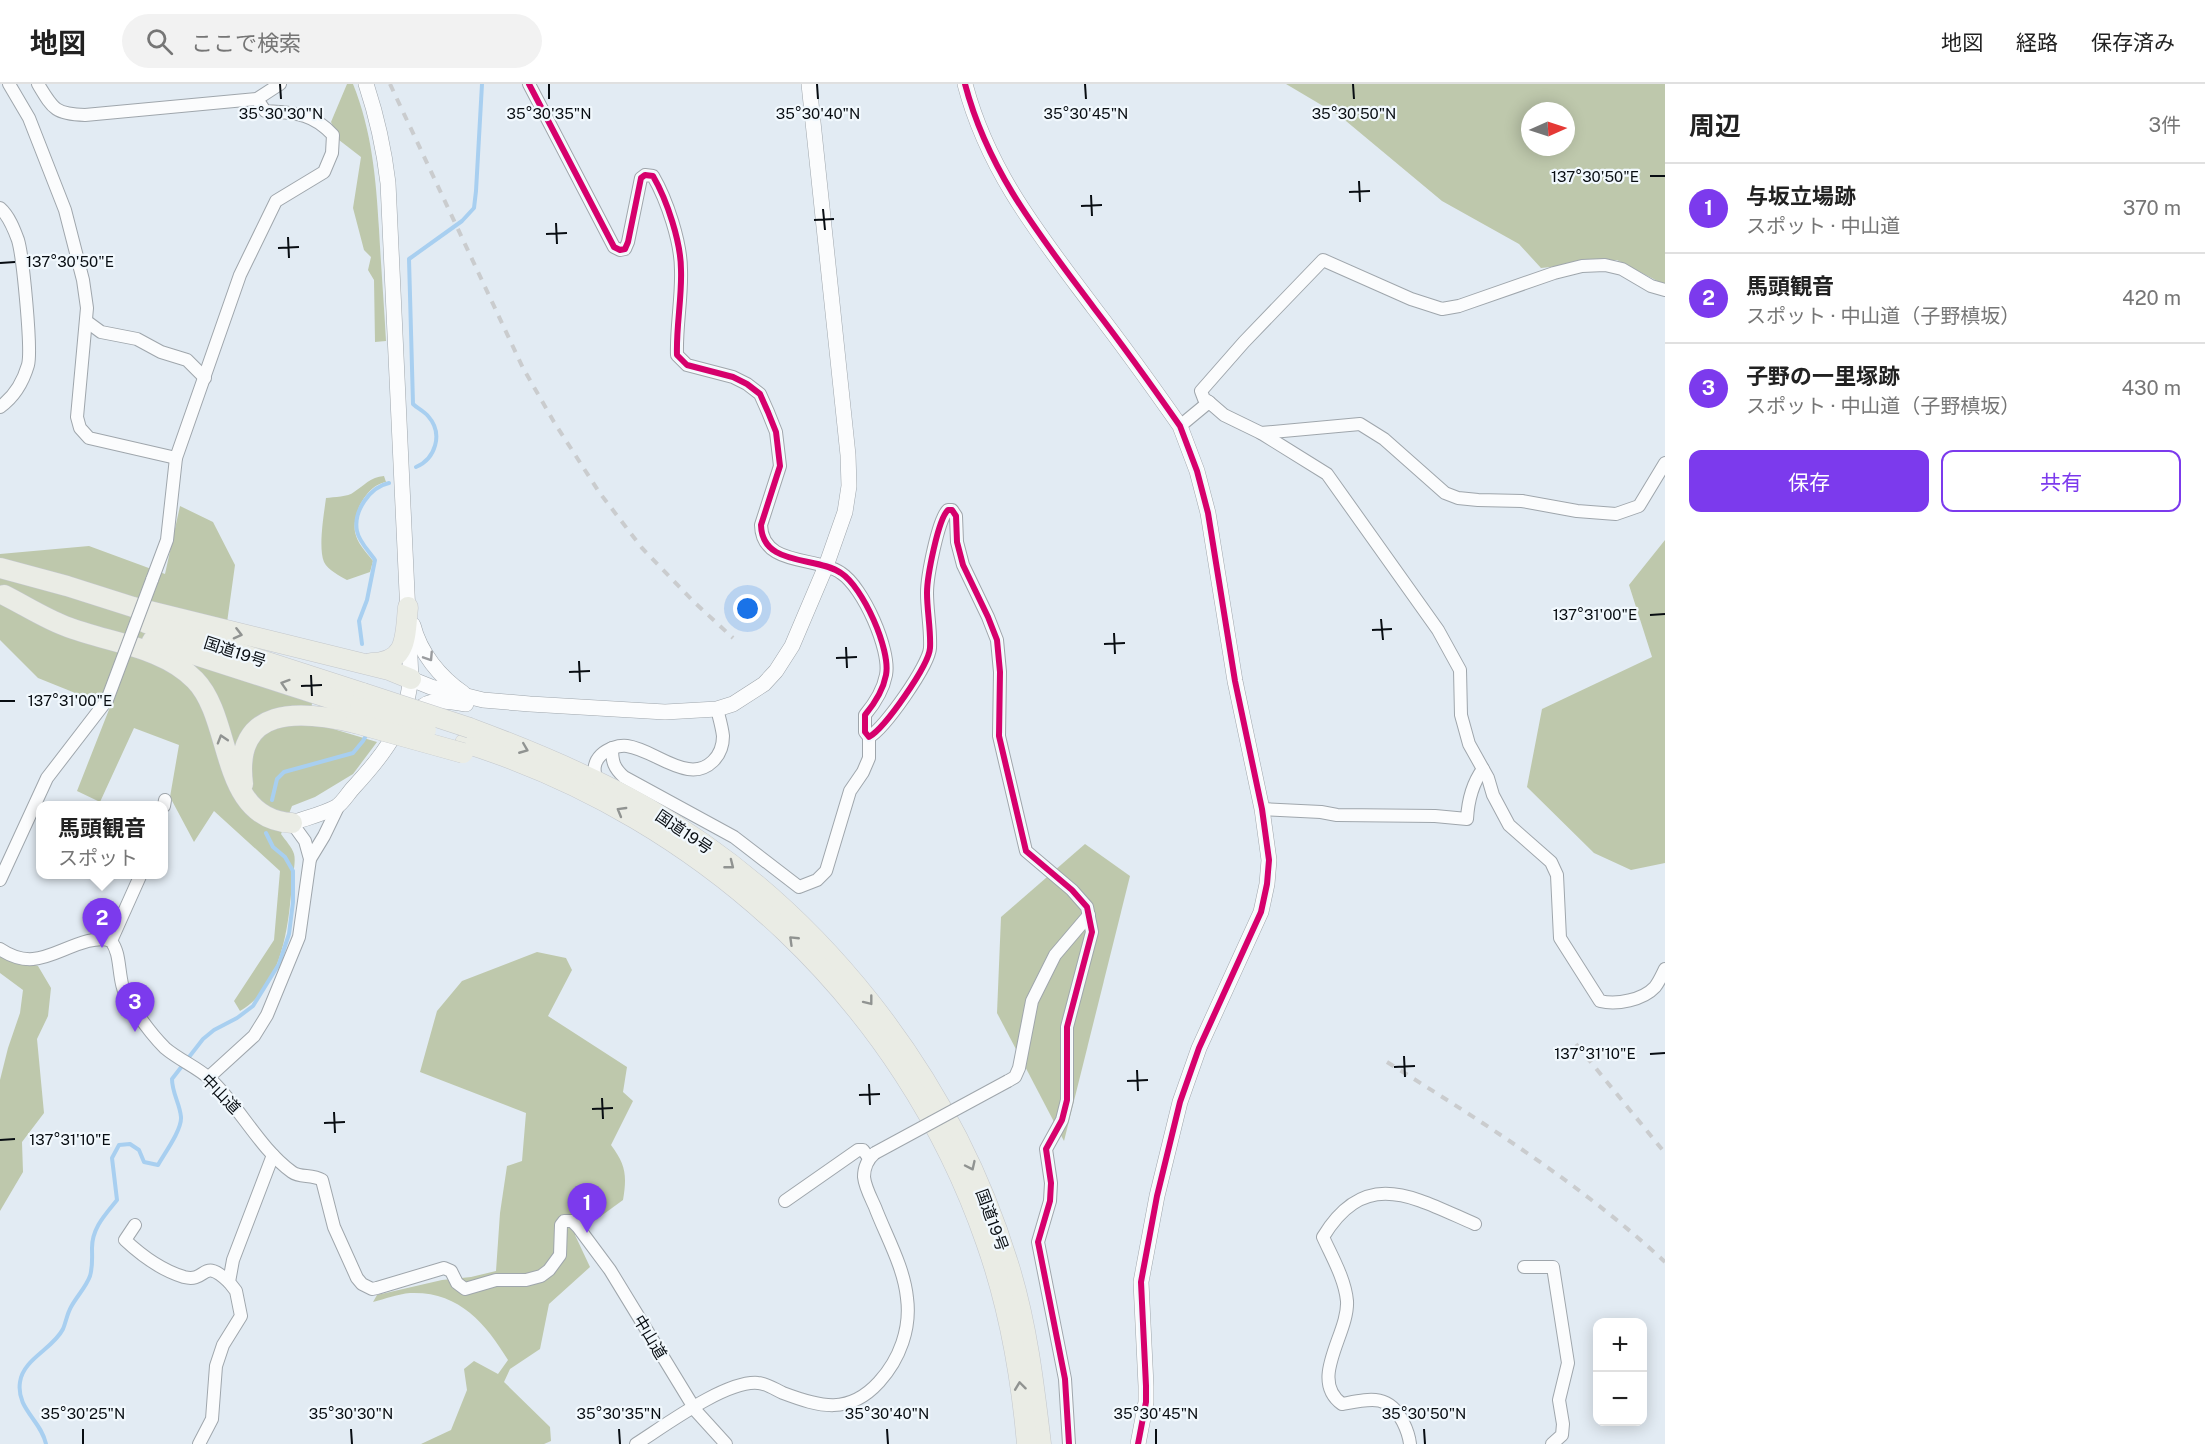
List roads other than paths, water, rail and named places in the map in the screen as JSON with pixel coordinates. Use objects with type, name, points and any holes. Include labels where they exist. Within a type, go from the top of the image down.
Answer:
[{"type":"highway","points":[[0,569],[67,586],[134,607],[389,670],[411,679]]},
{"type":"highway","name":"国道19号","points":[[0,569],[360,708]]},
{"type":"highway","points":[[2,594],[64,626],[166,658],[185,670],[206,694],[227,759],[244,793],[257,810],[273,820],[292,823]]},
{"type":"highway","name":"国道19号","points":[[2,594],[466,741],[564,780],[675,844],[720,875],[763,911],[820,965],[894,1058],[916,1092],[950,1156],[987,1243],[1011,1335],[1027,1444]]},
{"type":"highway","points":[[362,663],[385,662],[396,657],[404,643],[408,607]]},
{"type":"highway","points":[[244,793],[242,772],[244,747],[250,737],[267,721],[283,716],[305,714],[327,716],[360,708],[466,741]]},
{"type":"highway","name":"国道19号","points":[[466,741],[532,752],[596,781],[683,830],[769,895],[820,945],[860,989],[900,1041],[952,1127],[978,1181],[999,1234],[1027,1336],[1041,1444]]},
{"type":"street","points":[[9,84],[29,118],[64,210],[83,280],[87,308],[77,417],[80,428],[89,438],[176,458]]},
{"type":"street","points":[[38,84],[51,106],[66,114],[85,115],[257,99],[280,84]]},
{"type":"street","points":[[310,859],[324,837],[338,807],[381,756],[402,721],[411,679],[388,183],[385,152],[366,84]]},
{"type":"street","points":[[529,84],[605,231],[614,247],[620,250],[625,249],[628,242],[641,178],[645,175],[653,176],[666,207],[681,267],[677,355],[687,365],[733,377],[760,394],[776,432],[780,466],[761,525],[761,535],[766,544],[778,553],[796,560],[826,566],[841,572],[854,583],[865,603],[886,658],[887,674],[883,687],[876,702],[865,716],[865,732],[869,738],[869,758],[850,791],[826,871],[817,880],[799,887],[734,837],[624,777],[615,769],[612,748]]},
{"type":"street","points":[[411,679],[431,687],[483,700],[665,712],[717,709],[733,704],[750,695],[776,671],[792,646],[826,566],[846,512],[849,486],[848,455],[809,84]]},
{"type":"street","points":[[965,84],[987,150],[1014,197],[1180,426],[1195,463],[1208,513],[1235,681],[1262,809],[1269,860],[1268,884],[1261,912],[1199,1048],[1180,1102],[1157,1196],[1141,1282],[1146,1402],[1138,1444]]},
{"type":"street","points":[[36,801],[47,778],[107,700],[167,540],[176,458],[240,275],[276,201],[324,172],[332,153],[333,135],[322,123],[301,113],[265,111],[257,99]]},
{"type":"street","points":[[0,208],[7,214],[19,242],[29,340],[28,363],[21,383],[10,400],[0,407]]},
{"type":"street","points":[[1665,290],[1651,286],[1622,269],[1605,265],[1582,266],[1554,273],[1459,306],[1442,309],[1412,299],[1323,260],[1239,347],[1201,391],[1204,399],[1224,415],[1261,433],[1327,474],[1438,630],[1460,670],[1461,715],[1469,744],[1488,778],[1493,795],[1509,825],[1551,862],[1557,875],[1560,938],[1600,1001],[1610,1003],[1638,998],[1655,987],[1665,969]]},
{"type":"street","points":[[86,321],[101,332],[137,339],[161,352],[187,360],[205,378]]},
{"type":"street","points":[[1180,426],[1209,402]]},
{"type":"street","points":[[1261,433],[1360,424],[1384,439],[1445,493],[1458,498],[1521,501],[1577,511],[1616,514],[1639,506],[1665,463]]},
{"type":"street","points":[[869,738],[901,704],[930,650],[927,588],[939,524],[944,514],[950,509],[956,516],[957,542],[963,565],[997,640],[1000,672],[999,736],[1026,851],[1072,890],[1087,907],[1092,932],[1067,1027],[1067,1100],[1062,1120],[1046,1149],[1051,1184],[1050,1201],[1038,1242],[1065,1379],[1069,1444]]},
{"type":"street","points":[[408,607],[415,633],[430,660],[453,686],[467,696]]},
{"type":"street","points":[[381,756],[397,745],[421,706],[442,701],[472,705],[483,700]]},
{"type":"street","points":[[596,781],[594,768],[603,753],[612,748],[626,746],[687,769],[705,768],[714,762],[721,750],[723,736],[717,709]]},
{"type":"street","points":[[1262,809],[1337,815],[1435,816],[1467,819],[1472,788],[1483,769]]},
{"type":"street","points":[[0,880],[36,802]]},
{"type":"street","points":[[209,1077],[254,1036],[267,1015],[299,937],[310,859],[305,842],[292,823],[338,807]]},
{"type":"street","points":[[0,949],[28,961],[91,941],[103,939],[111,941],[139,879]]},
{"type":"street","points":[[636,1444],[693,1407],[739,1386],[758,1383],[813,1404],[837,1405],[860,1399],[880,1382],[896,1359],[905,1336],[907,1298],[904,1279],[866,1185],[865,1168],[872,1155],[1015,1077],[1020,1068],[1032,1001],[1055,955],[1089,915]]},
{"type":"street","name":"中山道","points":[[111,941],[117,953],[122,991],[165,1048],[209,1077],[232,1102],[273,1155],[295,1174],[309,1175],[322,1180],[334,1227],[357,1278],[362,1284],[372,1289],[384,1287],[444,1268],[451,1271],[457,1283],[465,1289],[496,1280],[534,1278],[549,1270],[560,1255],[560,1228],[564,1221],[572,1221],[610,1270],[693,1407],[726,1444]]},
{"type":"street","points":[[785,1201],[858,1149],[872,1155]]},
{"type":"street","points":[[229,1282],[232,1260],[273,1155]]},
{"type":"street","points":[[1410,1444],[1409,1433],[1397,1410],[1385,1401],[1366,1400],[1342,1404],[1335,1398],[1328,1383],[1330,1360],[1344,1325],[1347,1302],[1343,1282],[1323,1237],[1333,1220],[1347,1207],[1381,1192],[1401,1194],[1475,1224]]},
{"type":"street","points":[[135,1225],[125,1240],[146,1259],[186,1277],[199,1276],[208,1270],[216,1270],[236,1291],[242,1316],[224,1345],[216,1366],[212,1419],[199,1444]]},
{"type":"street","points":[[1524,1267],[1553,1267],[1557,1288],[1568,1363],[1559,1400],[1563,1424],[1562,1435],[1552,1444]]},
{"type":"waterway","points":[[416,467],[423,463],[432,452],[436,430],[426,414],[413,404],[409,259],[462,221],[474,208],[482,84]]},
{"type":"waterway","points":[[362,644],[359,621],[367,600],[375,560],[362,543],[356,523],[364,501],[375,489],[389,483]]},
{"type":"waterway","points":[[272,800],[277,779],[284,772],[353,753],[368,732]]},
{"type":"waterway","points":[[46,1444],[22,1400],[20,1382],[22,1374],[32,1360],[63,1329],[68,1312],[90,1276],[94,1234],[117,1200],[112,1158],[119,1145],[130,1144],[139,1150],[144,1162],[158,1165],[181,1122],[172,1079],[203,1039],[253,1006],[279,964],[289,934],[293,902],[293,871],[285,857],[273,847],[266,833]]},
{"type":"railway","points":[[390,84],[523,368],[554,422],[599,492],[642,548],[693,601],[733,638]]},
{"type":"railway","points":[[1576,1044],[1665,1153]]},
{"type":"railway","points":[[1387,1062],[1566,1181],[1600,1206],[1665,1262]]},
{"type":"place","name":"馬頭観音","points":[[102,948]]},
{"type":"place","name":"子野の一里塚跡","points":[[135,1032]]},
{"type":"place","name":"与坂立場跡","points":[[587,1233]]}]
